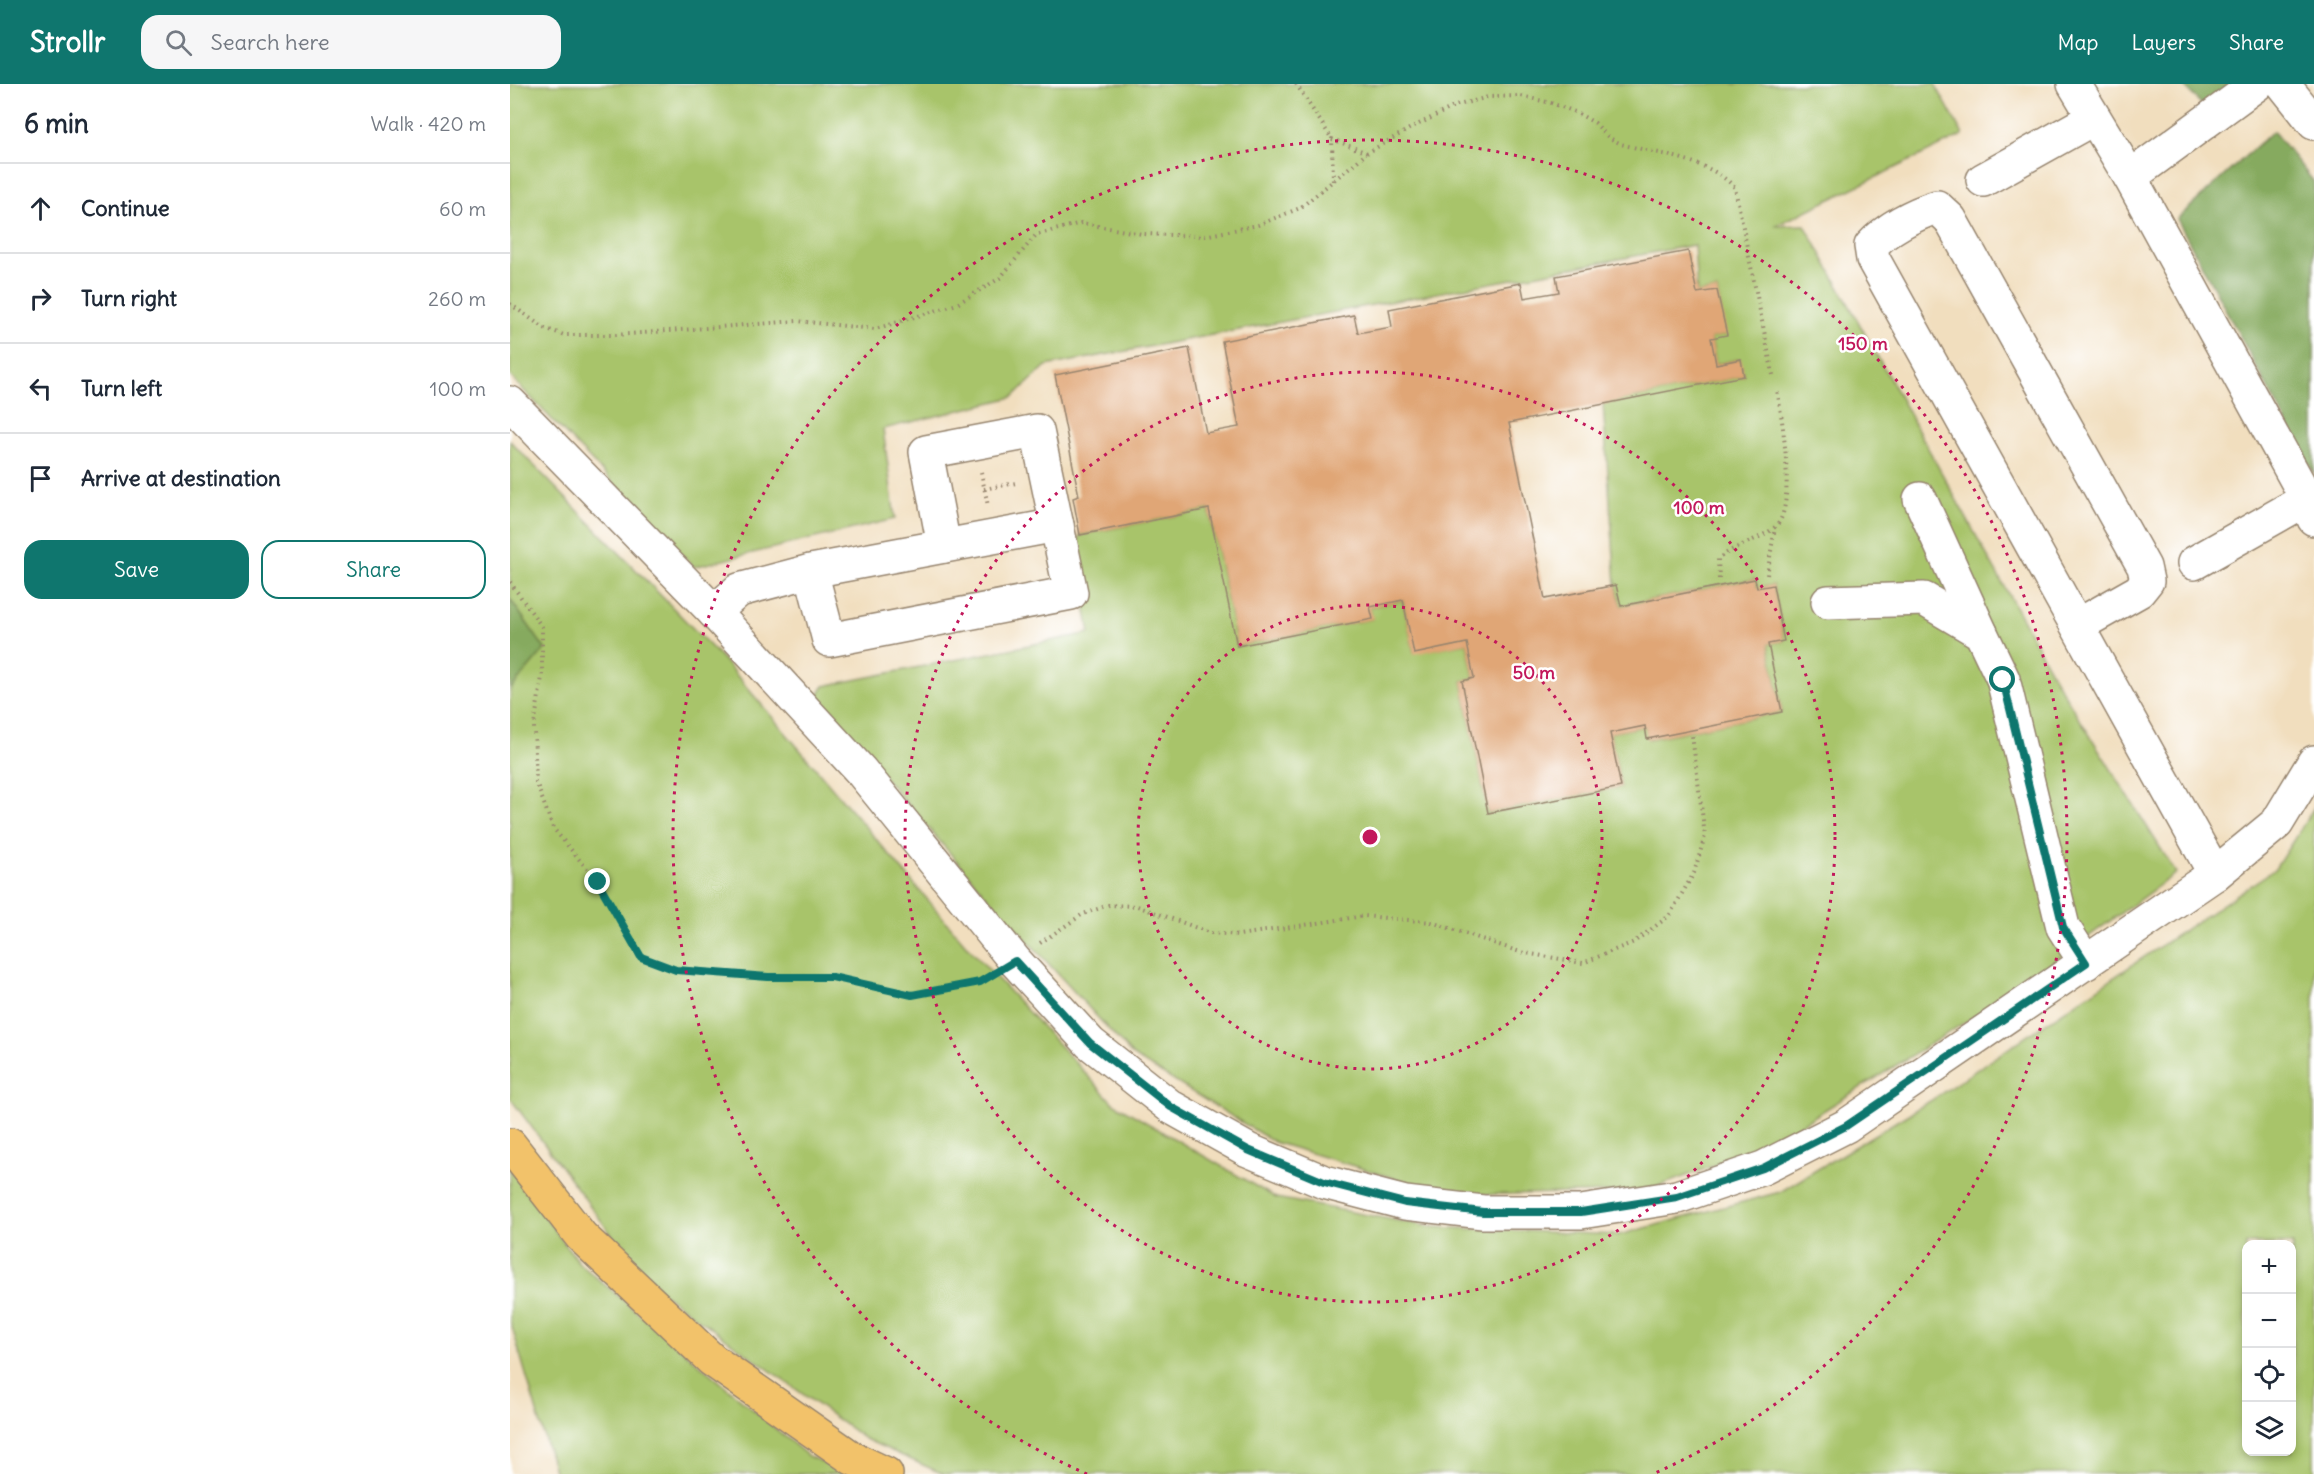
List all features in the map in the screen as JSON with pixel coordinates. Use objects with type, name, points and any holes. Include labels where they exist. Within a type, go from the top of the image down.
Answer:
[{"type":"highway","points":[[510,1145],[581,1236],[712,1360],[852,1458],[886,1474]]},
{"type":"street","points":[[2074,84],[2130,177],[2310,509],[2194,563]]},
{"type":"street","points":[[2130,177],[2258,84]]},
{"type":"street","points":[[2283,84],[2314,123]]},
{"type":"street","points":[[1983,180],[2094,118]]},
{"type":"street","points":[[2077,626],[2139,591],[2147,581],[2144,567],[1950,219],[1937,207],[1924,211],[1881,235],[1871,246],[1873,259],[2077,626],[2215,874]]},
{"type":"street","points":[[510,403],[714,612],[861,771],[1015,961],[1090,1043],[1171,1107],[1248,1150],[1324,1182],[1405,1203],[1483,1212],[1581,1212],[1677,1197],[1763,1168],[1846,1126],[2215,874],[2277,823],[2314,762]]},
{"type":"street","points":[[811,571],[829,640],[1071,593],[1037,431],[926,452],[944,546]]},
{"type":"street","points":[[1920,499],[2003,680],[2063,927],[2086,963]]},
{"type":"street","points":[[714,612],[739,590],[811,571],[1056,525]]},
{"type":"street","points":[[1828,602],[1924,599],[1981,633]]},
{"type":"path","points":[[1296,84],[1332,139],[1333,181]]},
{"type":"path","points":[[510,304],[544,328],[564,335],[616,335],[797,321],[875,329],[957,304],[1000,278],[1036,235],[1081,223],[1142,234],[1204,236],[1258,225],[1300,208],[1367,153],[1455,106],[1488,97],[1521,96],[1551,103],[1575,112],[1595,123],[1608,136],[1621,144],[1710,168],[1726,178],[1735,188],[1773,375]]},
{"type":"path","points":[[1332,139],[1367,153]]},
{"type":"path","points":[[1719,579],[1718,559],[1726,552],[1775,527],[1783,517],[1787,500],[1782,418],[1777,390]]},
{"type":"path","points":[[976,443],[993,536]]},
{"type":"path","points":[[1767,575],[1775,527]]},
{"type":"path","points":[[510,582],[542,627],[542,677],[534,726],[536,782],[553,828],[598,882],[641,957],[676,970],[768,977],[832,977],[912,995],[980,982],[1083,914],[1109,905],[1137,906],[1211,933],[1239,935],[1364,916],[1431,922],[1520,952],[1583,963],[1634,942],[1669,916],[1694,873],[1705,836],[1692,735]]},
{"type":"green space","points":[[510,84],[1935,84],[1963,135],[1775,226],[1805,225],[2059,686],[2176,873],[2004,998],[1767,1146],[1643,1192],[1450,1195],[1274,1142],[1133,1056],[993,903],[816,698],[824,686],[1090,633],[1075,554],[1080,535],[1209,509],[1237,646],[1372,619],[1370,607],[1403,600],[1414,653],[1467,643],[1474,678],[1462,681],[1488,813],[1621,787],[1610,733],[1645,726],[1648,739],[1782,712],[1768,644],[1784,641],[1773,585],[1757,588],[1755,579],[1621,606],[1616,585],[1603,404],[1744,376],[1740,359],[1716,364],[1711,338],[1726,335],[1717,290],[1697,293],[1694,245],[1046,366],[1013,397],[883,429],[895,519],[694,567],[510,376]]},
{"type":"green space","points":[[2182,84],[2244,84],[2209,112]]},
{"type":"green space","points":[[2273,131],[2314,182],[2314,474],[2177,219]]},
{"type":"green space","points":[[510,441],[721,657],[967,946],[1113,1103],[1276,1198],[1432,1227],[1619,1235],[1780,1192],[1930,1101],[2275,869],[2314,808],[2314,1474],[943,1474],[865,1439],[646,1281],[510,1098],[510,690],[544,649],[510,599]]},
{"type":"green space","points":[[510,599],[545,649],[510,690]]},
{"type":"green space","points":[[510,1169],[579,1263],[808,1456],[850,1474],[555,1474],[510,1320]]},
{"type":"building","points":[[1688,251],[1697,293],[1717,290],[1727,335],[1711,338],[1716,364],[1741,359],[1744,376],[1509,423],[1545,599],[1616,585],[1621,606],[1755,579],[1757,588],[1773,585],[1784,641],[1768,644],[1782,712],[1647,739],[1645,726],[1610,733],[1621,787],[1488,813],[1462,681],[1474,678],[1467,643],[1414,654],[1403,600],[1370,607],[1373,619],[1237,646],[1209,509],[1080,535],[1073,498],[1079,496],[1055,375],[1189,348],[1206,433],[1239,427],[1222,341],[1354,315],[1358,333],[1392,327],[1389,309],[1521,283],[1524,298],[1559,292],[1556,276]]},
{"type":"route","points":[[598,882],[641,957],[676,970],[768,977],[832,977],[912,995],[980,982],[1015,961],[1090,1043],[1171,1107],[1248,1150],[1324,1182],[1405,1203],[1483,1212],[1581,1212],[1677,1197],[1763,1168],[1846,1126],[2086,963],[2063,927],[2003,680]]}]
